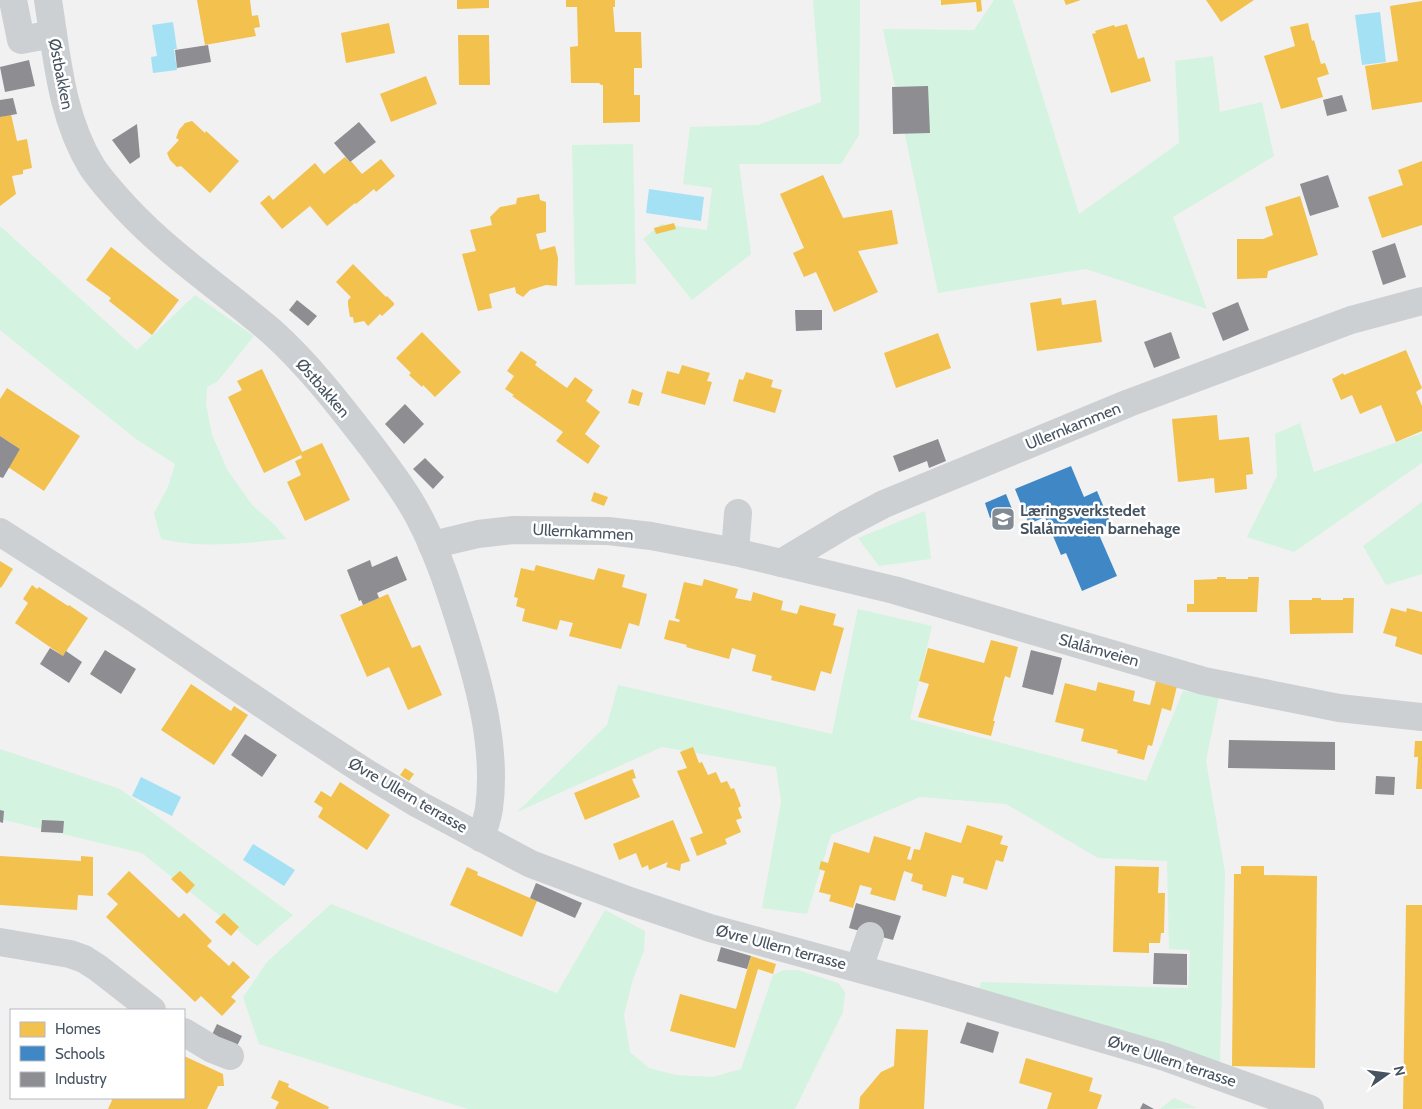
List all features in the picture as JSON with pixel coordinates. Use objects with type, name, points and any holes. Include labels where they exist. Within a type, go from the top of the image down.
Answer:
[{"type":"street","points":[[13,0],[20,40],[53,34]]},
{"type":"street","name":"Østbakken","points":[[48,0],[62,90],[70,123],[93,169],[146,230],[272,332],[307,367],[344,410],[400,484],[419,516],[450,588],[473,663],[484,712],[490,756],[491,785],[489,812],[481,838]]},
{"type":"street","name":"Ullernkammen","points":[[432,545],[478,534],[513,530],[608,531],[651,536],[781,563],[846,524],[884,504],[1129,403],[1351,320],[1422,301]]},
{"type":"street","points":[[734,552],[738,513]]},
{"type":"street","name":"Øvre Ullern terrasse","points":[[0,532],[134,618],[357,767],[418,804],[531,864],[630,902],[710,928],[858,968],[1165,1057],[1310,1109]]},
{"type":"street","name":"Slalåmveien","points":[[781,563],[894,590],[1204,681],[1339,708],[1422,717]]},
{"type":"street","name":"Øvre Ullern terrasse","points":[[858,968],[870,936]]},
{"type":"street","points":[[0,942],[70,954],[84,959],[151,1009]]},
{"type":"street","points":[[185,1033],[212,1049],[230,1056]]},
{"type":"green space","points":[[813,0],[860,0],[859,135],[841,164],[739,164],[751,254],[692,300],[643,239],[661,224],[707,230],[712,188],[683,184],[690,127],[758,125],[821,102]]},
{"type":"green space","points":[[994,0],[1013,0],[1079,214],[1179,143],[1175,61],[1213,56],[1220,112],[1262,102],[1274,156],[1173,217],[1207,309],[1086,269],[938,293],[883,29],[974,30]]},
{"type":"green space","points":[[633,144],[636,284],[575,285],[572,145]]},
{"type":"green space","points":[[0,226],[137,350],[195,295],[254,336],[217,382],[207,387],[206,404],[212,435],[228,471],[253,506],[275,525],[286,539],[193,544],[161,539],[154,513],[168,487],[175,464],[136,439],[0,330]]},
{"type":"green space","points":[[1300,423],[1314,472],[1422,433],[1422,463],[1294,552],[1247,537],[1277,476],[1275,434]]},
{"type":"green space","points":[[1422,502],[1422,574],[1386,585],[1363,546]]},
{"type":"green space","points":[[925,511],[931,559],[879,566],[858,538]]},
{"type":"green space","points":[[858,609],[932,626],[910,719],[1146,781],[1183,691],[1219,697],[1206,761],[1225,872],[1220,1064],[977,995],[981,982],[1188,988],[1190,950],[1169,949],[1167,861],[1098,858],[1006,804],[920,797],[831,835],[807,914],[762,908],[781,802],[776,767],[662,747],[517,812],[607,725],[618,685],[832,734]]},
{"type":"green space","points":[[0,749],[120,789],[293,915],[257,946],[142,853],[0,819]]},
{"type":"green space","points":[[331,904],[557,993],[605,910],[645,931],[644,951],[633,979],[624,1015],[630,1052],[649,1068],[676,1075],[713,1077],[741,1069],[773,975],[784,970],[798,970],[838,983],[845,992],[843,1012],[795,1109],[468,1109],[259,1044],[243,997],[267,962]]},
{"type":"green space","points":[[1174,1098],[1197,1108],[1160,1109]]},
{"type":"water","points":[[1380,12],[1386,62],[1362,65],[1355,15]]},
{"type":"water","points":[[173,22],[177,49],[174,49],[177,70],[153,73],[151,57],[157,56],[152,25]]},
{"type":"water","points":[[649,189],[704,197],[701,221],[646,213]]},
{"type":"water","points":[[141,777],[181,797],[172,816],[132,796]]},
{"type":"water","points":[[253,844],[295,870],[284,886],[243,860]]},
{"type":"building: Homes","points":[[197,0],[250,0],[252,16],[258,15],[260,27],[254,28],[256,36],[205,45]]},
{"type":"building: Homes","points":[[457,0],[489,0],[489,8],[457,9]]},
{"type":"building: Homes","points":[[566,0],[615,0],[615,7],[613,7],[615,32],[641,32],[642,68],[634,68],[634,95],[640,95],[640,122],[603,123],[603,85],[599,83],[571,83],[570,47],[578,46],[577,7],[566,7]]},
{"type":"building: Homes","points":[[941,0],[981,0],[982,11],[977,12],[976,2],[941,5]]},
{"type":"building: Homes","points":[[1064,0],[1081,0],[1066,5]]},
{"type":"building: Homes","points":[[1206,0],[1254,0],[1221,22]]},
{"type":"building: Homes","points":[[1422,1],[1422,102],[1372,110],[1365,66],[1398,61],[1390,6]]},
{"type":"building: Homes","points":[[389,23],[395,53],[346,63],[341,33]]},
{"type":"building: Homes","points":[[1308,23],[1312,41],[1314,40],[1321,64],[1325,63],[1329,74],[1317,78],[1323,97],[1281,109],[1264,56],[1295,46],[1290,27]]},
{"type":"building: Homes","points":[[1127,24],[1138,59],[1144,57],[1151,81],[1111,93],[1092,34],[1096,33],[1095,31],[1114,25],[1115,27]]},
{"type":"building: Homes","points":[[458,35],[489,35],[490,85],[459,85]]},
{"type":"building: Homes","points":[[426,76],[437,104],[391,122],[380,94]]},
{"type":"building: Homes","points":[[11,114],[17,141],[27,139],[32,168],[23,170],[23,174],[12,176],[16,194],[0,206],[0,117]]},
{"type":"building: Homes","points":[[192,121],[239,161],[210,193],[181,166],[177,167],[170,160],[167,153],[179,140],[176,138],[179,130],[185,123]]},
{"type":"building: Homes","points":[[345,157],[362,174],[381,159],[395,176],[376,192],[374,189],[327,226],[310,206],[282,229],[260,203],[269,195],[273,200],[315,163],[324,174]]},
{"type":"building: Homes","points":[[1422,161],[1422,225],[1382,238],[1368,197],[1403,185],[1398,170]]},
{"type":"building: Homes","points":[[823,175],[843,218],[892,210],[898,244],[858,251],[878,292],[834,312],[816,272],[804,277],[793,253],[804,248],[780,194]]},
{"type":"building: Homes","points":[[539,194],[540,200],[546,202],[546,232],[536,234],[540,250],[555,246],[558,258],[557,286],[546,285],[530,290],[523,297],[516,293],[515,287],[489,294],[492,308],[478,311],[462,254],[476,251],[470,230],[492,225],[490,217],[500,207],[516,204],[517,198]]},
{"type":"building: Homes","points":[[1300,196],[1318,255],[1268,271],[1267,278],[1237,279],[1237,239],[1263,239],[1273,235],[1265,207]]},
{"type":"building: Homes","points":[[674,223],[676,229],[656,234],[654,228]]},
{"type":"building: Homes","points":[[111,247],[179,300],[152,335],[109,301],[111,298],[86,280]]},
{"type":"building: Homes","points":[[353,264],[394,303],[382,316],[380,314],[368,326],[364,321],[354,323],[353,317],[350,317],[348,305],[348,300],[351,297],[336,282]]},
{"type":"building: Homes","points":[[1061,298],[1062,305],[1096,300],[1102,342],[1037,351],[1030,303]]},
{"type":"building: Homes","points":[[422,332],[461,372],[435,397],[409,375],[411,373],[396,358]]},
{"type":"building: Homes","points":[[938,333],[951,368],[896,388],[884,353]]},
{"type":"building: Homes","points":[[1406,350],[1422,388],[1416,392],[1422,406],[1422,431],[1396,442],[1381,405],[1360,414],[1352,395],[1341,400],[1332,379],[1343,373],[1344,375]]},
{"type":"building: Homes","points":[[521,351],[537,362],[535,365],[567,388],[575,377],[593,390],[586,401],[600,412],[585,434],[600,446],[588,464],[556,441],[563,432],[505,389],[514,376],[507,371]]},
{"type":"building: Homes","points":[[682,365],[710,373],[707,381],[712,382],[705,405],[661,393],[667,371],[679,374]]},
{"type":"building: Homes","points":[[262,369],[302,452],[322,443],[350,500],[305,521],[287,482],[301,475],[295,461],[302,458],[301,455],[264,473],[228,397],[242,390],[237,381]]},
{"type":"building: Homes","points":[[746,372],[773,380],[771,387],[782,390],[775,413],[733,401],[739,379],[743,380]]},
{"type":"building: Homes","points":[[7,388],[80,436],[44,491],[8,467],[20,449],[0,436],[0,399]]},
{"type":"building: Homes","points":[[632,389],[643,393],[639,406],[628,403]]},
{"type":"building: Homes","points":[[1217,415],[1219,440],[1249,437],[1253,474],[1246,475],[1247,489],[1215,493],[1214,478],[1178,482],[1172,419]]},
{"type":"building: Homes","points":[[594,492],[608,497],[604,506],[591,501]]},
{"type":"building: Homes","points":[[0,561],[13,569],[1,588],[0,587]]},
{"type":"building: Homes","points":[[536,565],[594,580],[598,568],[625,575],[622,587],[647,594],[639,626],[629,623],[621,649],[569,636],[573,623],[560,620],[557,630],[522,621],[525,609],[516,606],[518,598],[514,597],[521,568],[534,571]]},
{"type":"building: Homes","points":[[1217,577],[1248,579],[1248,577],[1259,577],[1257,612],[1187,612],[1187,604],[1194,604],[1194,580],[1217,579]]},
{"type":"building: Homes","points":[[704,579],[738,589],[735,598],[751,601],[753,592],[783,601],[781,610],[797,614],[800,605],[836,614],[833,625],[844,628],[831,674],[821,671],[815,691],[771,680],[772,676],[752,671],[756,655],[732,648],[729,659],[664,639],[669,620],[679,622],[680,620],[675,618],[684,582],[702,586]]},
{"type":"building: Homes","points":[[32,585],[37,589],[39,587],[88,618],[63,656],[15,623],[28,603],[23,599]]},
{"type":"building: Homes","points":[[388,594],[412,648],[420,645],[442,695],[408,710],[389,667],[367,677],[340,615]]},
{"type":"building: Homes","points":[[1312,598],[1343,600],[1343,598],[1354,598],[1353,633],[1290,634],[1289,600],[1312,600]]},
{"type":"building: Homes","points":[[1391,608],[1406,612],[1407,608],[1422,612],[1422,655],[1395,646],[1397,637],[1383,633]]},
{"type":"building: Homes","points":[[991,640],[1018,647],[1010,678],[1005,676],[991,736],[918,717],[929,684],[919,681],[928,648],[984,663]]},
{"type":"building: Homes","points":[[1156,681],[1177,686],[1171,711],[1162,708],[1152,746],[1148,745],[1144,760],[1117,753],[1118,750],[1081,741],[1084,729],[1055,722],[1065,683],[1096,691],[1098,682],[1135,691],[1133,701],[1150,705]]},
{"type":"building: Homes","points":[[191,684],[231,711],[234,706],[248,715],[214,765],[161,730]]},
{"type":"building: Homes","points":[[1415,741],[1422,741],[1422,789],[1416,789],[1418,757],[1414,757]]},
{"type":"building: Homes","points":[[693,747],[699,763],[702,762],[708,775],[716,772],[721,783],[727,781],[731,789],[734,788],[741,806],[738,808],[742,818],[736,820],[741,832],[725,839],[727,844],[697,856],[690,838],[703,833],[677,771],[687,768],[680,752]]},
{"type":"building: Homes","points":[[405,768],[414,774],[409,781],[400,775]]},
{"type":"building: Homes","points":[[633,769],[636,778],[632,779],[640,797],[585,820],[574,793]]},
{"type":"building: Homes","points":[[340,782],[390,815],[367,850],[318,817],[323,808],[314,802],[321,791],[331,797]]},
{"type":"building: Homes","points":[[673,820],[690,861],[681,864],[680,871],[666,867],[668,862],[649,870],[648,865],[642,868],[636,853],[619,860],[613,844]]},
{"type":"building: Homes","points":[[967,825],[1003,836],[1000,844],[1008,846],[1003,862],[996,860],[987,890],[963,883],[964,878],[952,875],[946,897],[922,890],[923,885],[911,881],[913,874],[904,871],[895,901],[870,894],[872,888],[860,885],[853,908],[829,901],[831,895],[819,892],[825,871],[819,869],[821,861],[828,863],[834,842],[869,853],[874,836],[911,847],[907,859],[911,860],[914,849],[920,850],[925,832],[961,843]]},
{"type":"building: Homes","points":[[0,856],[81,861],[81,856],[93,857],[93,896],[78,895],[77,910],[0,905]]},
{"type":"building: Homes","points":[[1115,866],[1159,867],[1158,893],[1165,893],[1164,933],[1161,933],[1160,943],[1149,943],[1149,953],[1113,952]]},
{"type":"building: Homes","points":[[1241,866],[1264,866],[1264,875],[1317,876],[1315,1068],[1232,1066],[1234,874],[1241,874]]},
{"type":"building: Homes","points":[[467,867],[478,872],[477,875],[537,901],[522,937],[450,905]]},
{"type":"building: Homes","points":[[129,871],[179,918],[184,913],[212,941],[207,946],[229,966],[233,961],[250,977],[231,997],[236,1001],[222,1016],[201,996],[195,1002],[106,917],[118,904],[107,894]]},
{"type":"building: Homes","points":[[180,871],[195,885],[187,894],[171,879]]},
{"type":"building: Homes","points":[[1406,905],[1422,905],[1422,1109],[1403,1109]]},
{"type":"building: Homes","points":[[224,913],[239,927],[231,936],[215,922]]},
{"type":"building: Homes","points":[[751,956],[776,964],[773,974],[758,969],[735,1048],[670,1031],[680,994],[736,1009]]},
{"type":"building: Homes","points":[[896,1029],[928,1030],[924,1109],[859,1109],[860,1097],[881,1072],[894,1066]]},
{"type":"building: Homes","points":[[185,1056],[223,1074],[224,1086],[218,1086],[207,1109],[108,1109],[113,1099],[185,1099]]},
{"type":"building: Homes","points":[[1026,1058],[1093,1078],[1089,1091],[1102,1095],[1097,1109],[1047,1109],[1052,1093],[1019,1083]]},
{"type":"building: Homes","points":[[279,1080],[289,1084],[288,1087],[329,1107],[328,1109],[275,1109],[279,1102],[271,1098]]},
{"type":"building: Schools","points":[[1071,466],[1084,497],[1097,491],[1111,524],[1097,530],[1117,576],[1082,591],[1066,553],[1061,555],[1045,517],[1029,524],[1015,489]]},
{"type":"building: Schools","points":[[1006,494],[1012,509],[990,518],[985,503]]},
{"type":"building: Industry","points":[[208,45],[211,62],[177,68],[175,50]]},
{"type":"building: Industry","points":[[29,60],[35,86],[5,92],[0,67]]},
{"type":"building: Industry","points":[[928,86],[930,133],[893,134],[892,87]]},
{"type":"building: Industry","points":[[1342,95],[1347,111],[1327,116],[1323,100]]},
{"type":"building: Industry","points":[[13,98],[17,114],[0,117],[0,100]]},
{"type":"building: Industry","points":[[359,122],[376,142],[350,162],[334,143]]},
{"type":"building: Industry","points":[[137,124],[140,157],[130,164],[112,140]]},
{"type":"building: Industry","points":[[1328,175],[1339,207],[1310,216],[1300,184]]},
{"type":"building: Industry","points":[[1395,243],[1406,277],[1383,285],[1372,251]]},
{"type":"building: Industry","points":[[297,300],[317,316],[308,326],[289,310]]},
{"type":"building: Industry","points":[[1238,302],[1249,330],[1223,341],[1212,313]]},
{"type":"building: Industry","points":[[795,310],[822,310],[822,330],[796,331]]},
{"type":"building: Industry","points":[[1171,332],[1180,358],[1154,368],[1144,342]]},
{"type":"building: Industry","points":[[405,404],[424,424],[404,444],[385,424]]},
{"type":"building: Industry","points":[[0,436],[20,449],[3,478],[0,477]]},
{"type":"building: Industry","points":[[938,439],[946,461],[929,468],[927,461],[899,472],[893,456]]},
{"type":"building: Industry","points":[[425,458],[444,477],[433,489],[413,469]]},
{"type":"building: Industry","points":[[397,556],[407,580],[377,593],[379,598],[363,605],[361,600],[359,601],[347,570],[370,560],[372,567]]},
{"type":"building: Industry","points":[[50,648],[63,656],[66,651],[82,662],[69,683],[40,664]]},
{"type":"building: Industry","points":[[105,650],[136,669],[121,694],[90,674]]},
{"type":"building: Industry","points":[[1031,650],[1062,658],[1053,695],[1022,687]]},
{"type":"building: Industry","points":[[245,734],[277,755],[262,777],[231,755]]},
{"type":"building: Industry","points":[[1229,740],[1335,742],[1335,770],[1228,768]]},
{"type":"building: Industry","points":[[1376,776],[1395,777],[1394,795],[1375,794]]},
{"type":"building: Industry","points":[[0,810],[4,811],[3,823],[0,822]]},
{"type":"building: Industry","points":[[42,820],[64,821],[63,833],[41,832]]},
{"type":"building: Industry","points":[[536,883],[582,903],[575,918],[530,898]]},
{"type":"building: Industry","points":[[856,903],[901,916],[893,940],[849,928]]},
{"type":"building: Industry","points":[[721,947],[751,956],[747,969],[717,961]]},
{"type":"building: Industry","points":[[1154,953],[1187,954],[1187,985],[1153,984]]},
{"type":"building: Industry","points":[[967,1022],[999,1032],[993,1053],[960,1043]]},
{"type":"building: Industry","points":[[217,1024],[242,1036],[234,1052],[209,1041]]},
{"type":"building: Industry","points":[[1143,1103],[1154,1109],[1140,1109]]},
{"type":"place","name":"Læringsverkstedet Slalåmveien barnehage","points":[[1003,519]]}]
